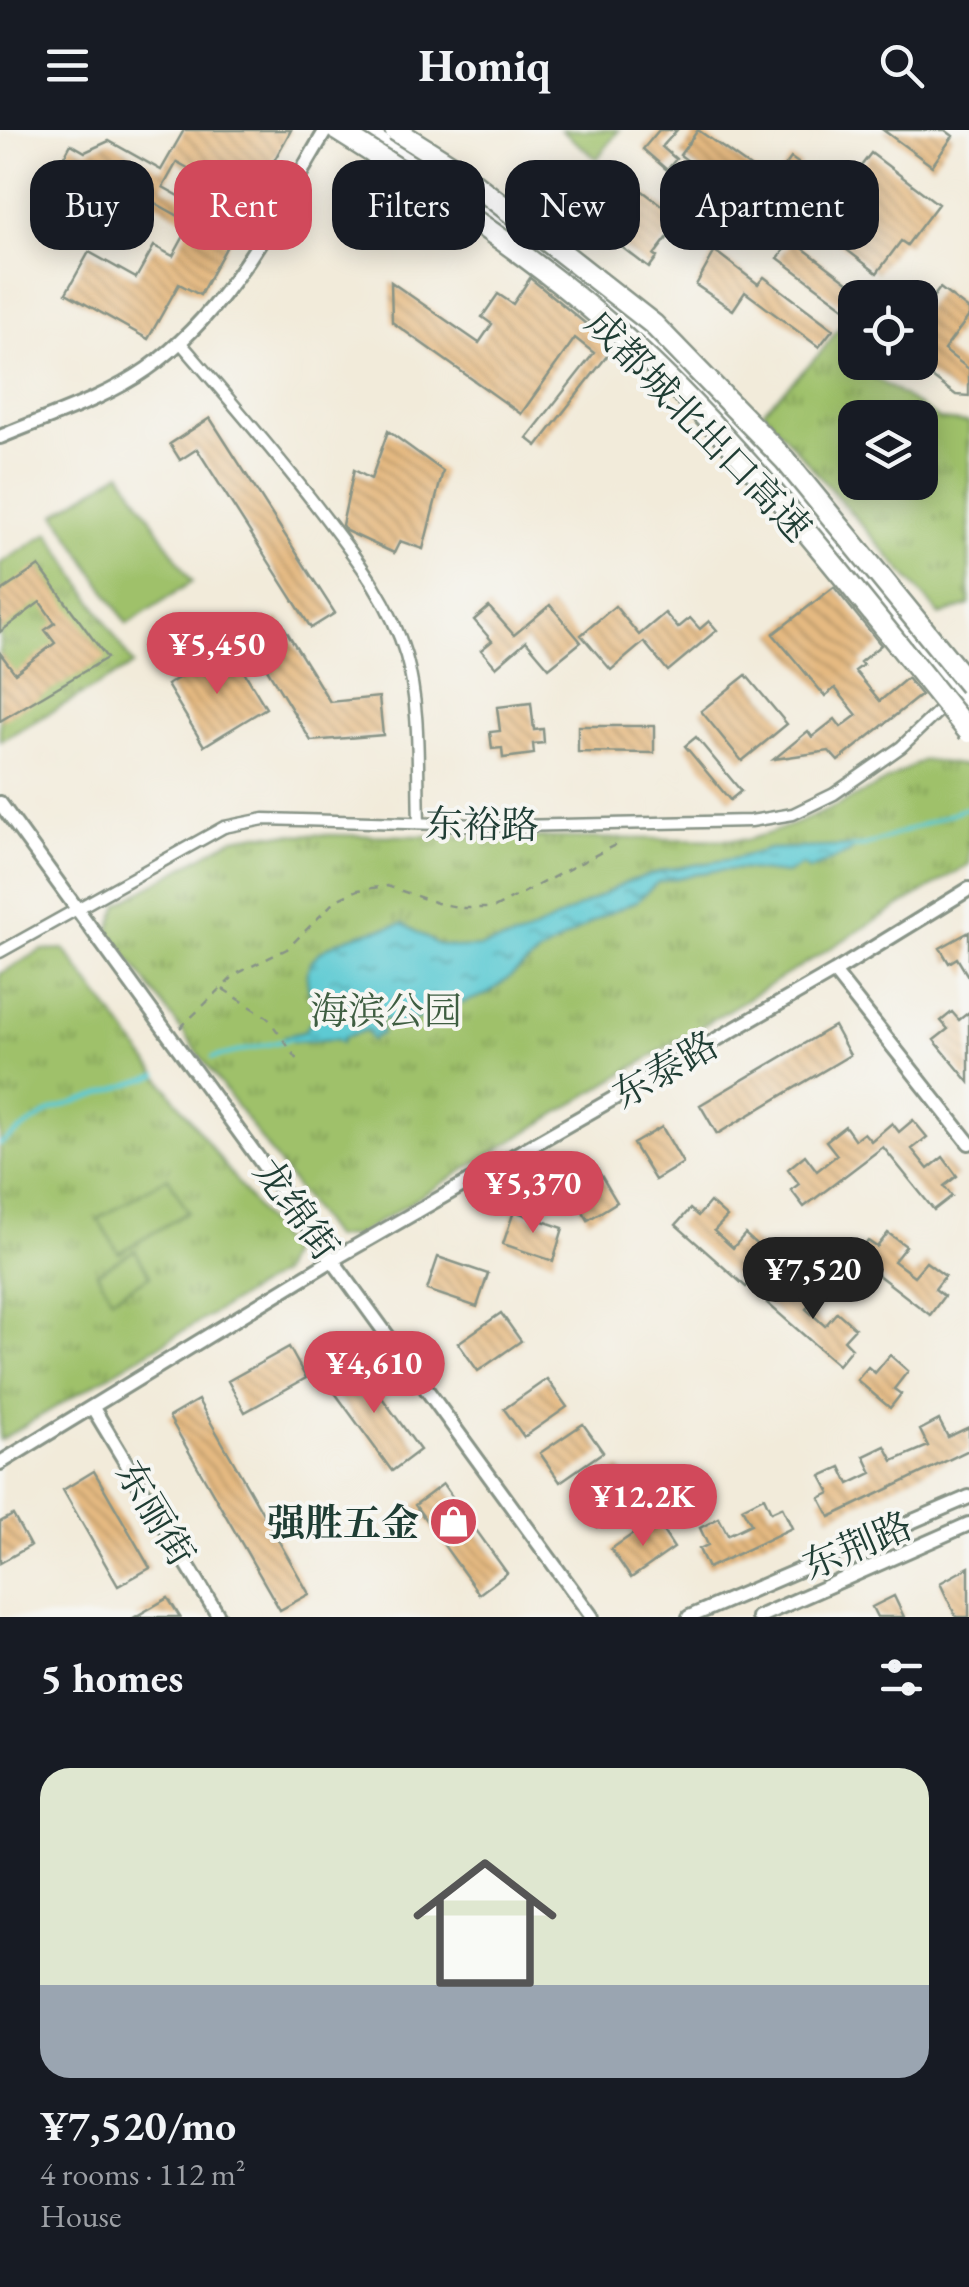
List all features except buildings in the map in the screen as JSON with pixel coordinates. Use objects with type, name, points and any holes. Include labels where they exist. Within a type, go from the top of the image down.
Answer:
[{"type":"highway","name":"成都城北出口高速","points":[[337,130],[451,202],[592,309],[654,365],[746,461],[969,732]]},
{"type":"highway","name":"成都城北出口高速","points":[[394,130],[448,164],[653,324],[785,460],[965,686]]},
{"type":"street","points":[[0,436],[107,392],[146,369],[180,342],[233,286],[326,130]]},
{"type":"street","points":[[366,130],[430,170],[652,343],[764,460],[965,686],[969,708]]},
{"type":"street","points":[[180,342],[296,479],[368,573],[390,612],[414,694],[419,823]]},
{"type":"street","name":"东裕路","points":[[0,952],[224,826],[264,819],[513,826],[751,821],[794,814],[834,794],[901,747],[965,686]]},
{"type":"street","name":"龙绵街","points":[[0,803],[592,1617]]},
{"type":"street","name":"东泰路","points":[[0,1463],[334,1259],[834,972],[969,889]]},
{"type":"street","points":[[834,972],[969,1143]]},
{"type":"street","name":"东丽街","points":[[93,1408],[219,1617]]},
{"type":"street","name":"东荆路","points":[[689,1617],[969,1497]]},
{"type":"street","name":"东荆路","points":[[758,1617],[969,1524]]},
{"type":"path","points":[[172,1036],[236,974],[287,949],[336,900],[358,890],[387,886],[450,906],[494,908],[615,845]]},
{"type":"path","points":[[222,988],[267,1017],[300,1063]]},
{"type":"green space","points":[[561,130],[619,130],[597,159]]},
{"type":"green space","points":[[838,329],[838,380],[878,380],[910,400],[838,400],[838,497],[763,411],[819,355]]},
{"type":"green space","points":[[938,418],[969,423],[969,605],[940,615],[840,500],[938,500]]},
{"type":"green space","points":[[121,472],[192,582],[127,624],[56,514]]},
{"type":"green space","points":[[49,533],[133,665],[0,741],[0,564]]},
{"type":"green space","name":"海滨公园","points":[[923,760],[969,766],[969,864],[357,1235],[333,1238],[109,931],[119,904],[234,838],[259,834],[747,840],[838,806]]},
{"type":"green space","points":[[64,949],[289,1252],[281,1273],[0,1440],[0,974],[42,950]]},
{"type":"green space","points":[[168,1177],[188,1212],[119,1253],[98,1219]]},
{"type":"green space","points":[[135,1250],[150,1276],[112,1298],[97,1273]]},
{"type":"water","points":[[855,846],[849,853],[809,870],[802,865],[786,874],[741,869],[711,871],[658,882],[637,901],[600,917],[541,953],[488,994],[394,1027],[379,1018],[382,1033],[371,1040],[367,1030],[344,1037],[342,1043],[336,1039],[294,1042],[285,1036],[303,1032],[317,1015],[307,980],[311,963],[331,945],[361,934],[403,924],[437,944],[480,947],[523,936],[627,882],[665,870],[769,849]]},
{"type":"waterway","points":[[852,847],[865,846],[969,807]]},
{"type":"waterway","points":[[212,1058],[294,1038]]},
{"type":"waterway","points":[[0,1144],[52,1110],[158,1075]]},
{"type":"place","name":"强胜五金","points":[[454,1522]]}]
